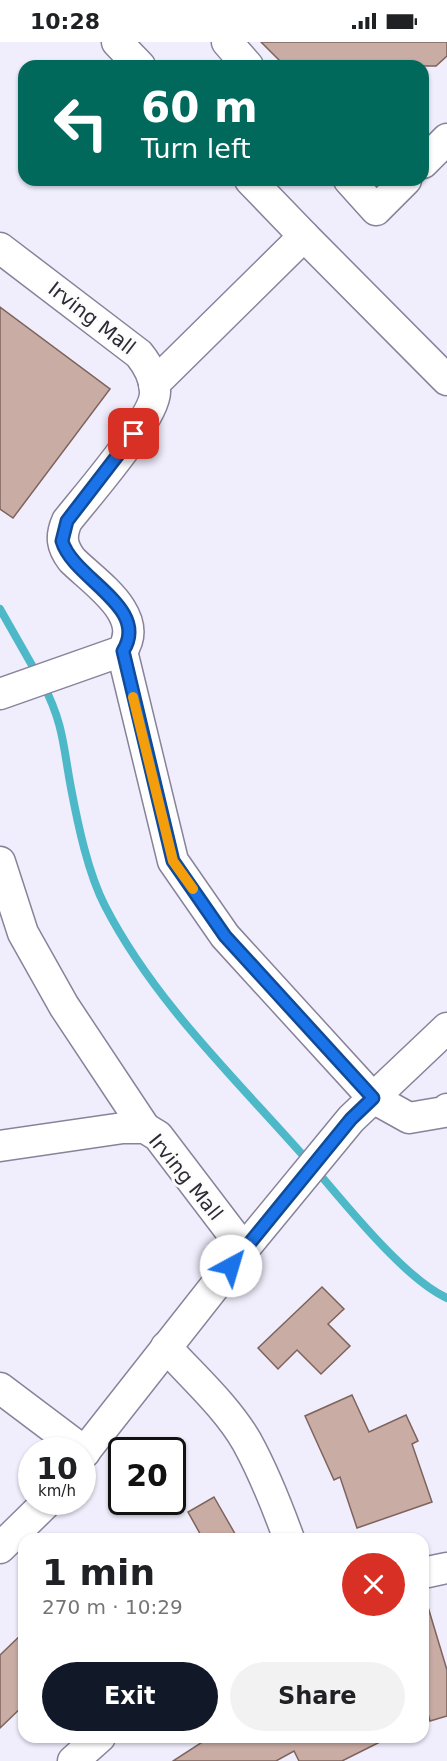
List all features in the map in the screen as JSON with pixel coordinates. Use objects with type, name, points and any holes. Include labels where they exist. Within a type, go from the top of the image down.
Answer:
[{"type":"street","points":[[117,42],[134,60]]},
{"type":"street","points":[[227,42],[243,60]]},
{"type":"street","points":[[429,157],[447,139]]},
{"type":"street","points":[[256,186],[447,380]]},
{"type":"street","points":[[354,186],[376,210],[400,186]]},
{"type":"street","points":[[304,236],[154,384],[156,392],[151,411],[67,521],[62,531],[65,551],[125,614],[130,633],[123,651],[173,861],[225,936],[373,1098],[409,1118],[444,1112],[447,1109]]},
{"type":"street","name":"Irving Mall","points":[[0,248],[131,346],[146,363],[154,384]]},
{"type":"street","points":[[8,691],[123,651]]},
{"type":"street","points":[[0,862],[23,933],[64,1006],[145,1128]]},
{"type":"street","points":[[96,1437],[271,1215],[351,1119],[447,1028]]},
{"type":"street","name":"Irving Mall","points":[[0,1146],[123,1128],[145,1128],[158,1136],[244,1250]]},
{"type":"street","points":[[166,1347],[246,1440],[275,1500],[287,1533]]},
{"type":"street","points":[[0,1388],[63,1437]]},
{"type":"street","points":[[0,1548],[34,1515]]},
{"type":"street","points":[[429,1572],[447,1568]]},
{"type":"street","points":[[73,1761],[93,1743]]},
{"type":"building","points":[[261,42],[447,42],[447,56],[436,66],[429,66],[429,60],[279,60]]},
{"type":"building","points":[[0,307],[110,389],[13,518],[0,509]]},
{"type":"building","points":[[322,1287],[344,1309],[328,1324],[350,1346],[321,1374],[297,1350],[278,1369],[258,1348]]},
{"type":"building","points":[[352,1395],[369,1432],[406,1415],[418,1441],[412,1444],[432,1502],[357,1528],[340,1477],[334,1480],[305,1416]]},
{"type":"building","points":[[214,1497],[235,1533],[200,1533],[188,1512]]},
{"type":"building","points":[[429,1610],[447,1670],[447,1716],[430,1721]]},
{"type":"building","points":[[18,1638],[18,1711],[0,1728],[0,1655]]},
{"type":"building","points":[[201,1743],[378,1743],[342,1761],[299,1761],[294,1751],[276,1761],[173,1761]]},
{"type":"waterway","points":[[0,609],[37,674]]},
{"type":"waterway","points":[[43,684],[59,724],[84,849],[105,906],[125,941],[172,1008],[308,1161]]},
{"type":"waterway","points":[[316,1170],[395,1259],[431,1289],[447,1298]]},
{"type":"slow traffic","points":[[133,697],[173,861],[193,889]]},
{"type":"route","points":[[134,434],[67,521],[62,531],[62,541],[65,551],[72,560],[117,604],[129,622],[128,643],[123,651],[173,861],[225,936],[373,1098],[351,1119],[231,1266]]}]
